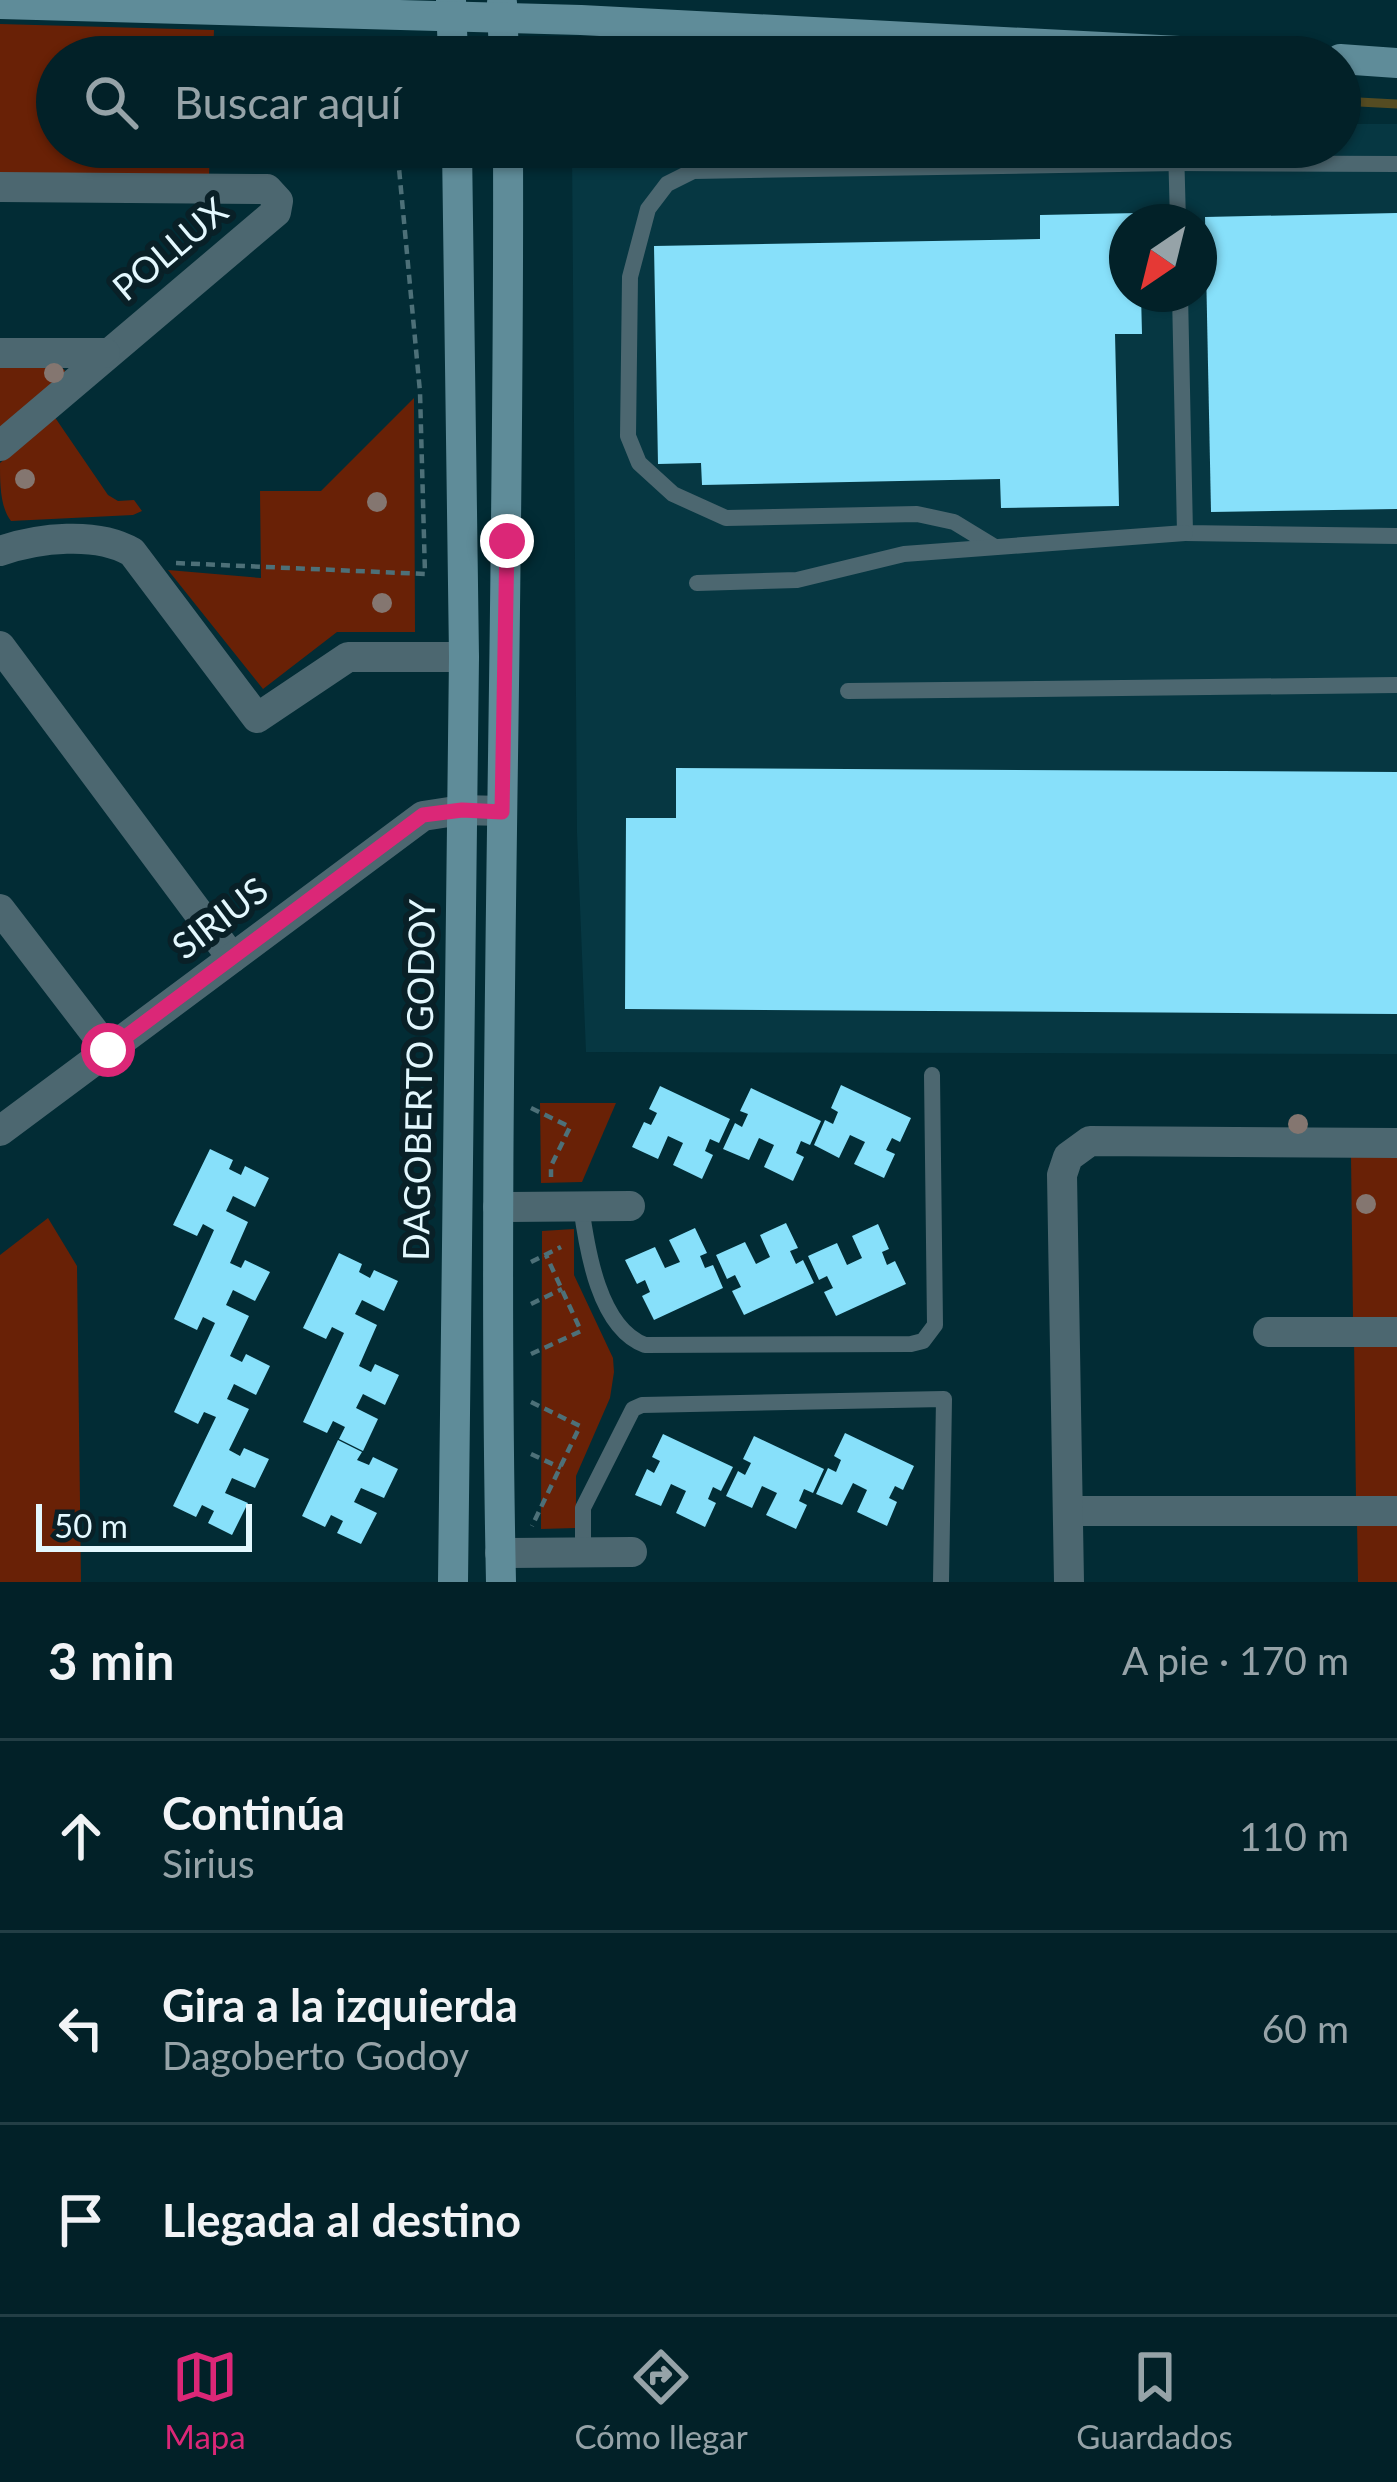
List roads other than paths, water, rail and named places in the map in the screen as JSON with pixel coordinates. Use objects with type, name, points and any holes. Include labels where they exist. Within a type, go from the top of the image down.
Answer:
[{"type":"main road","points":[[451,0],[452,36]]},
{"type":"main road","points":[[502,0],[503,36]]},
{"type":"main road","points":[[0,4],[581,20],[859,36]]},
{"type":"main road","points":[[1361,60],[1397,63]]},
{"type":"main road","name":"DAGOBERTO GODOY","points":[[453,1582],[464,657],[457,168]]},
{"type":"main road","points":[[501,1567],[499,1207],[508,168]]},
{"type":"main road","points":[[463,540],[507,541]]},
{"type":"street","name":"POLLUX","points":[[0,187],[267,190],[278,201],[276,212],[0,446]]},
{"type":"street","name":"POLLUX","points":[[0,353],[105,353]]},
{"type":"street","points":[[7,548],[118,544],[139,561],[257,718],[348,657],[464,657]]},
{"type":"street","points":[[0,646],[232,958]]},
{"type":"street","name":"SIRIUS","points":[[0,1131],[423,815],[502,812]]},
{"type":"street","points":[[0,909],[108,1050]]},
{"type":"street","points":[[1069,1582],[1063,1175],[1068,1157],[1090,1142],[1397,1142]]},
{"type":"street","points":[[499,1207],[630,1207]]},
{"type":"street","points":[[1268,1332],[1397,1332]]},
{"type":"street","points":[[1069,1511],[1397,1511]]},
{"type":"street","points":[[501,1567],[583,1552],[632,1552]]},
{"type":"lane","points":[[1361,163],[1397,164]]},
{"type":"lane","points":[[758,168],[693,170],[667,184],[647,209],[630,277],[628,436],[633,454],[646,471],[694,506],[726,518],[917,514],[954,522],[995,548]]},
{"type":"lane","points":[[1177,168],[1178,204]]},
{"type":"lane","points":[[1180,312],[1185,532]]},
{"type":"lane","points":[[697,583],[797,580],[885,557],[1185,532],[1397,536]]},
{"type":"lane","points":[[848,691],[1397,685]]},
{"type":"lane","points":[[566,1207],[613,1317],[630,1340],[645,1345],[923,1341],[935,1325],[932,1075]]},
{"type":"lane","points":[[583,1552],[583,1508],[633,1409],[944,1399],[941,1582]]},
{"type":"waterway","points":[[1361,102],[1397,104]]}]
